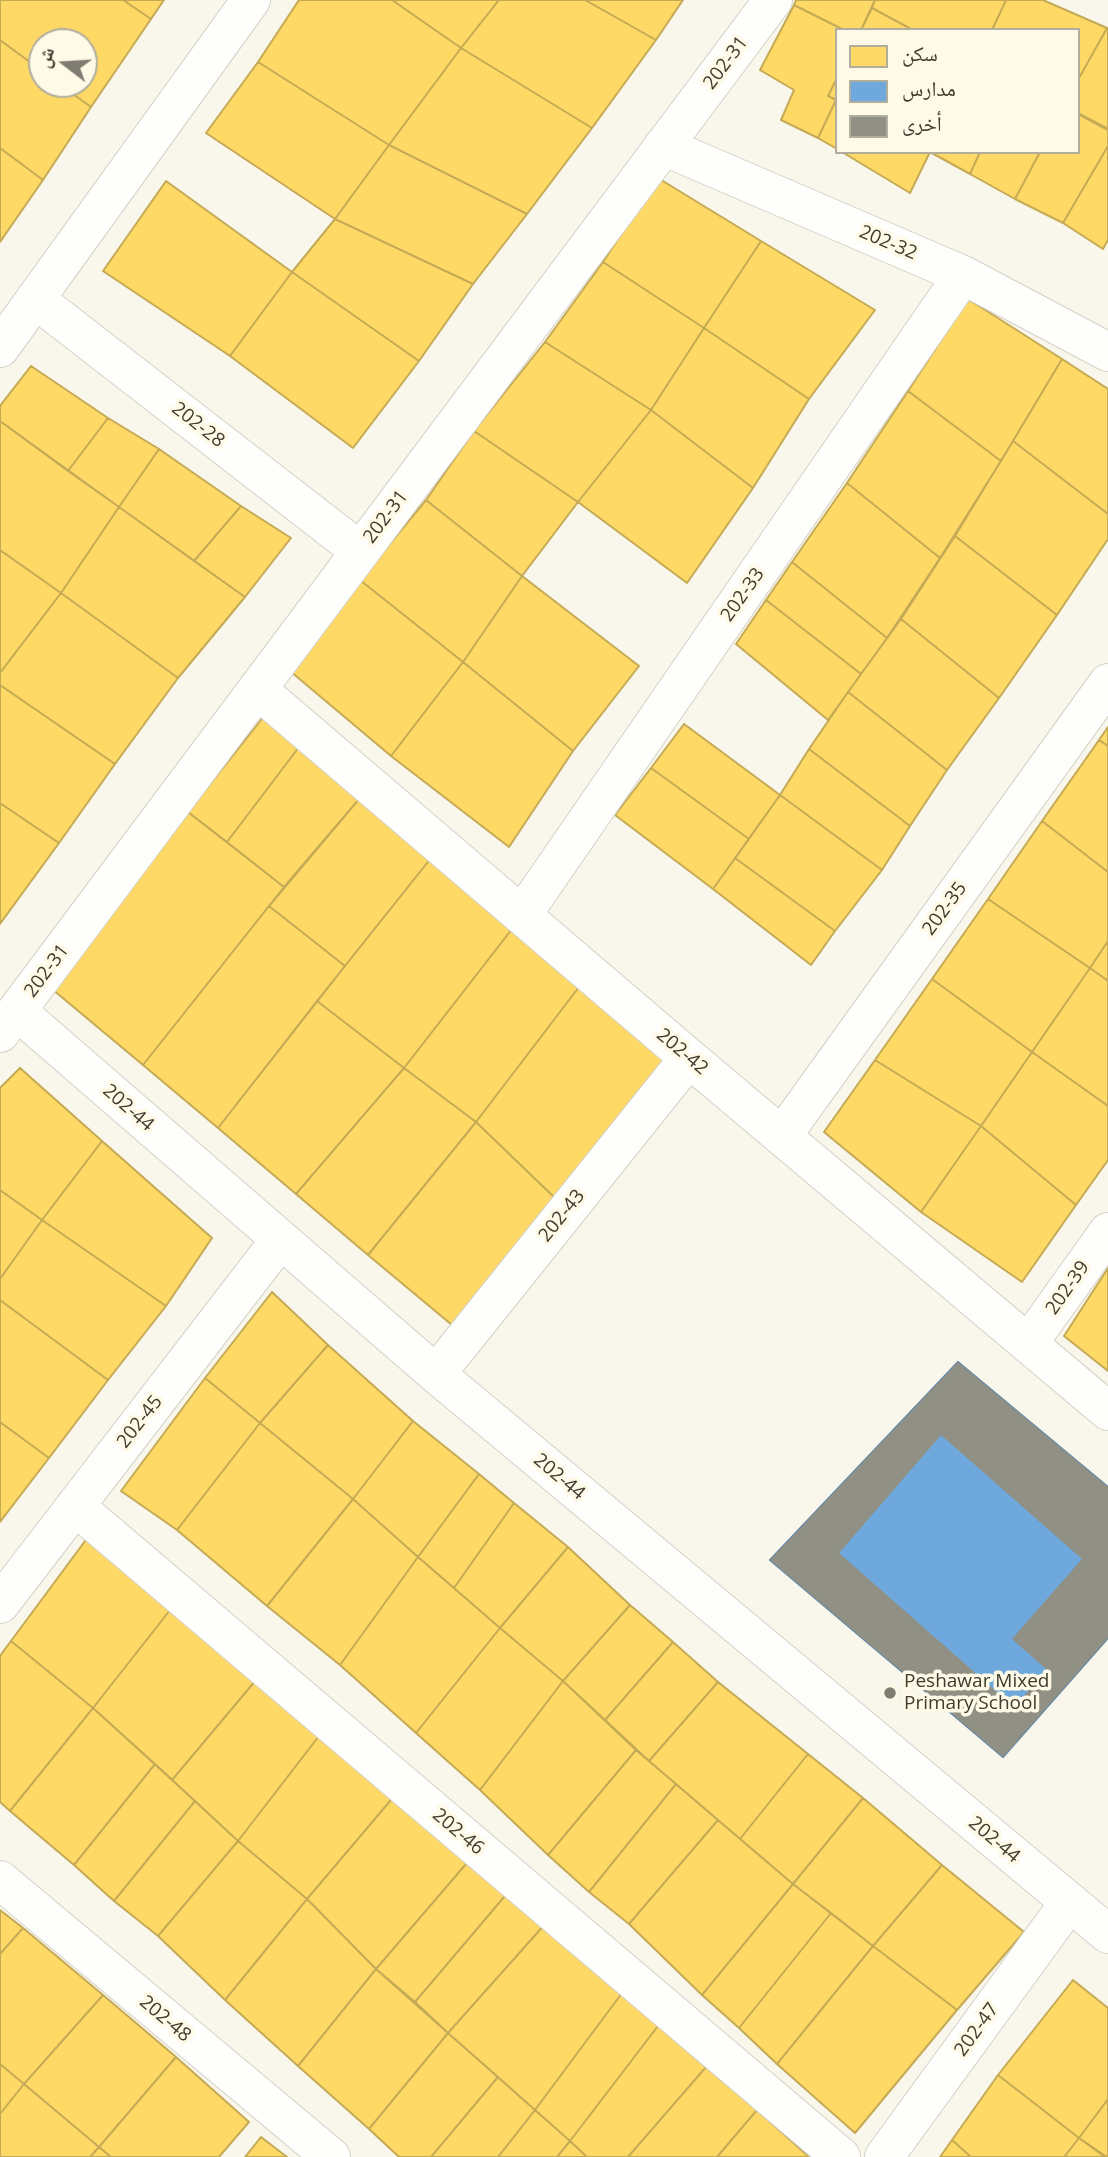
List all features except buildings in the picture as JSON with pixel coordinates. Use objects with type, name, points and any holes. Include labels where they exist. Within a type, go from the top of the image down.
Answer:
[{"type":"street","points":[[0,348],[251,0]]},
{"type":"street","name":"202-31","points":[[8,1022],[773,0]]},
{"type":"street","name":"202-32","points":[[663,146],[963,275],[1108,352]]},
{"type":"street","name":"202-33","points":[[522,915],[963,275]]},
{"type":"street","name":"202-28","points":[[35,299],[360,551]]},
{"type":"street","name":"202-35","points":[[782,1136],[1108,683]]},
{"type":"street","name":"202-42","points":[[257,689],[1108,1411]]},
{"type":"street","name":"202-44","points":[[8,1022],[280,1240],[436,1374],[1108,1934]]},
{"type":"street","name":"202-43","points":[[436,1374],[689,1058]]},
{"type":"street","name":"202-39","points":[[1028,1344],[1108,1231]]},
{"type":"street","name":"202-45","points":[[0,1604],[280,1240]]},
{"type":"street","name":"202-46","points":[[75,1506],[841,2157]]},
{"type":"street","name":"202-48","points":[[0,1881],[331,2157]]},
{"type":"street","name":"202-47","points":[[884,2157],[1069,1903]]},
{"type":"place","name":"Peshawar Mixed Primary School","points":[[890,1693]]}]
